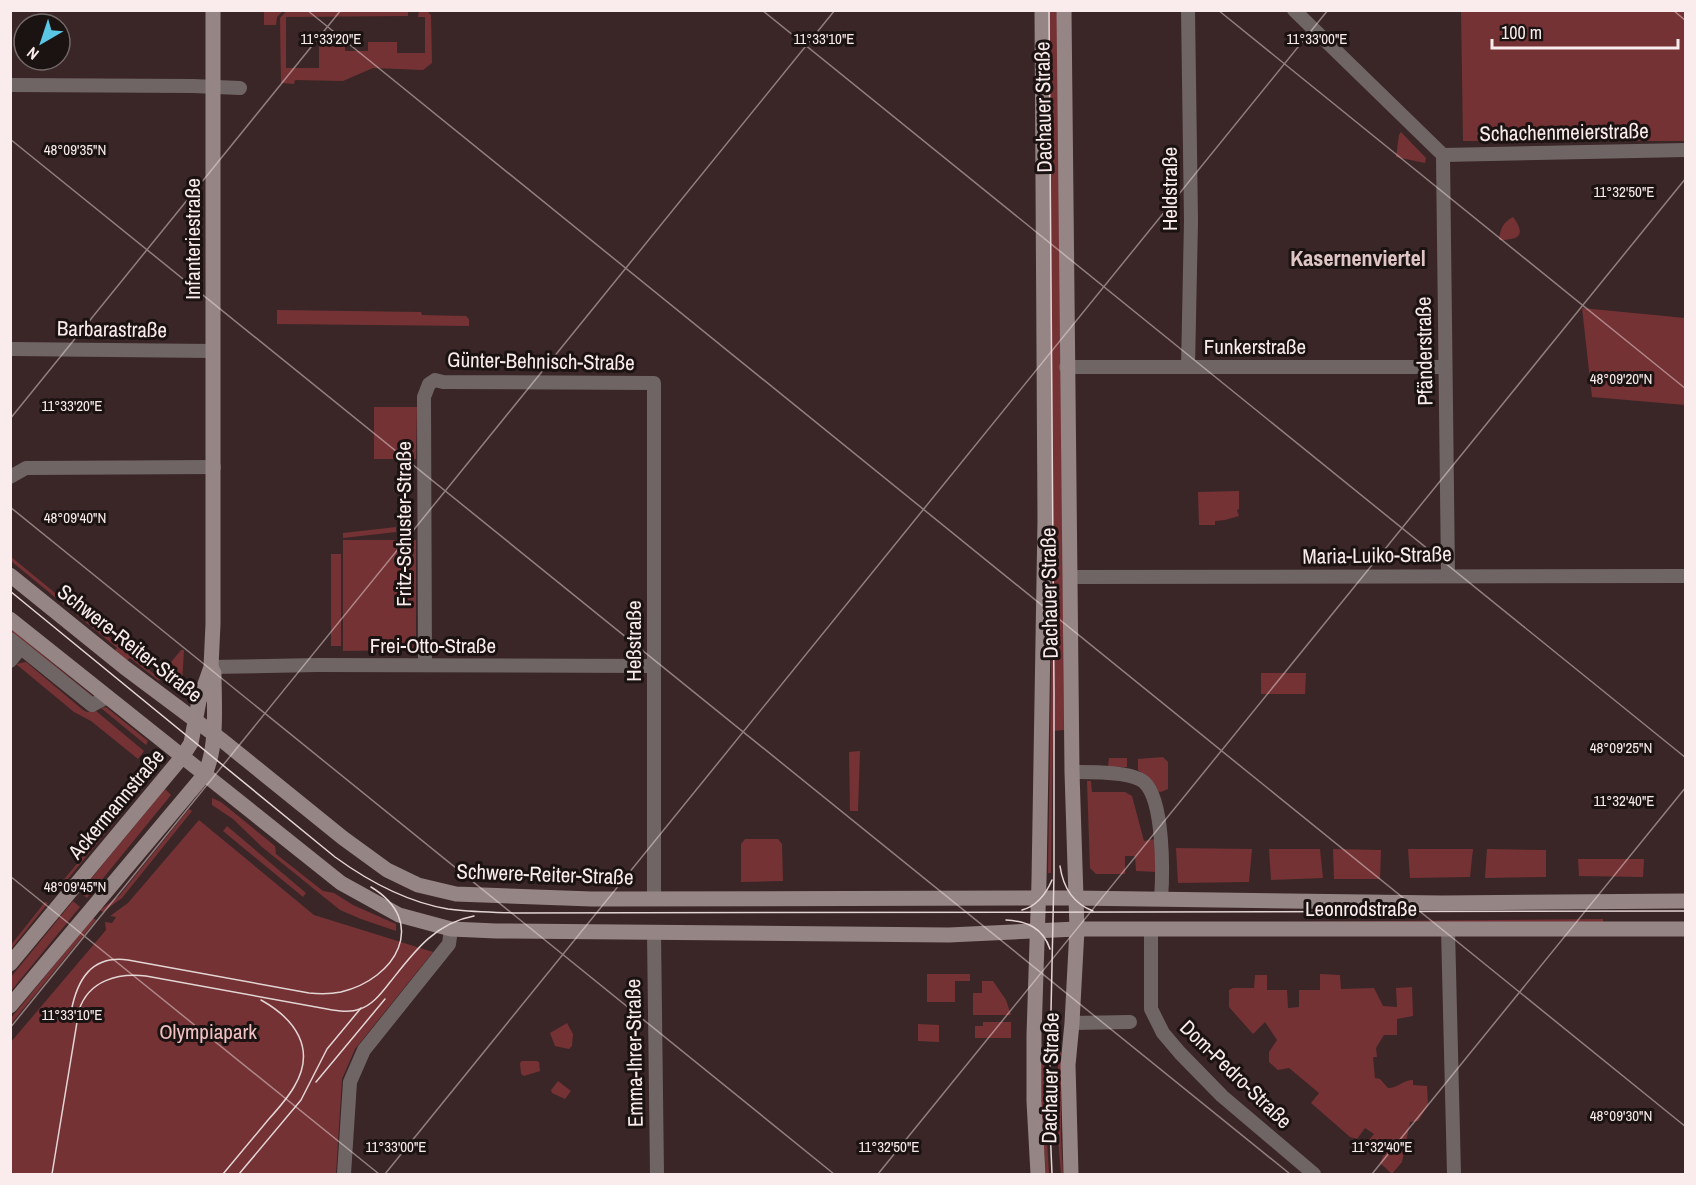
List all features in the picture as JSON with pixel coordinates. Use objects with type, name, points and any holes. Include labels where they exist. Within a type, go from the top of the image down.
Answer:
[{"type":"main road","name":"Infanteriestraße","points":[[194,721],[201,691],[211,667],[215,226],[213,10]]},
{"type":"main road","name":"Dachauer Straße","points":[[1038,1174],[1034,1101],[1045,520],[1042,10]]},
{"type":"main road","name":"Dachauer Straße","points":[[1064,10],[1066,367],[1072,772],[1077,929],[1068,1065],[1071,1174]]},
{"type":"main road","name":"Schwere-Reiter-Straße","points":[[10,575],[351,844],[387,870],[418,885],[456,894],[592,899],[1039,898]]},
{"type":"main road","points":[[10,619],[341,883],[399,915],[451,929],[949,935],[1037,932]]},
{"type":"main road","name":"Infanteriestraße","points":[[211,667],[214,673],[213,734]]},
{"type":"main road","name":"Ackermannstraße","points":[[10,964],[182,757],[191,743],[194,721]]},
{"type":"main road","points":[[10,1005],[205,774],[210,763],[213,734]]},
{"type":"main road","name":"Leonrodstraße","points":[[1039,898],[1420,903],[1686,901]]},
{"type":"main road","name":"Leonrodstraße","points":[[1037,932],[1077,929],[1686,929]]},
{"type":"street","name":"Heldstraße","points":[[1188,10],[1191,202],[1188,367]]},
{"type":"street","points":[[1294,10],[1443,155]]},
{"type":"street","points":[[10,85],[240,88]]},
{"type":"street","name":"Schachenmeierstraße","points":[[1443,155],[1686,150]]},
{"type":"street","name":"Pfänderstraße","points":[[1443,155],[1448,575]]},
{"type":"street","name":"Barbarastraße","points":[[10,349],[213,351]]},
{"type":"street","name":"Funkerstraße","points":[[1066,367],[1445,367]]},
{"type":"street","name":"Günter-Behnisch-Straße","points":[[429,384],[435,380],[443,382],[654,383]]},
{"type":"street","name":"Heßstraße","points":[[654,383],[654,899]]},
{"type":"street","name":"Fritz-Schuster-Straße","points":[[425,665],[424,398],[429,384]]},
{"type":"street","points":[[10,477],[26,468],[214,467]]},
{"type":"street","name":"Maria-Luiko-Straße","points":[[1070,577],[1143,575],[1312,578],[1448,575],[1686,576]]},
{"type":"street","points":[[10,661],[16,644],[92,705],[108,697]]},
{"type":"street","name":"Frei-Otto-Straße","points":[[211,667],[654,666]]},
{"type":"street","points":[[1072,772],[1131,776],[1144,782],[1152,794],[1162,845],[1161,899]]},
{"type":"street","points":[[344,1174],[350,1082],[364,1050],[448,944],[451,929]]},
{"type":"street","points":[[1448,929],[1454,1174]]},
{"type":"street","points":[[1072,1023],[1132,1020],[1151,1009],[1151,930]]},
{"type":"street","name":"Emma-Ihrer-Straße","points":[[654,932],[657,1174]]},
{"type":"street","name":"Dom-Pedro-Straße","points":[[1151,1009],[1163,1033],[1184,1058],[1244,1116],[1314,1174]]},
{"type":"green space","points":[[287,10],[408,11],[408,16],[286,17],[286,68],[319,68],[319,42],[345,42],[345,51],[368,51],[368,42],[397,42],[397,53],[425,53],[425,17],[418,17],[419,10],[427,11],[431,15],[432,63],[423,70],[373,68],[343,81],[295,80],[294,84],[281,83],[280,18]]},
{"type":"green space","points":[[264,11],[283,11],[277,17],[276,25],[264,25]]},
{"type":"green space","points":[[1048,11],[1058,11],[1064,730],[1053,731],[1051,873],[1048,873],[1052,614]]},
{"type":"green space","points":[[1461,11],[1685,11],[1685,141],[1463,141]]},
{"type":"green space","points":[[1401,132],[1426,158],[1425,163],[1396,157]]},
{"type":"green space","points":[[1513,217],[1520,233],[1515,238],[1499,240],[1503,226]]},
{"type":"green space","points":[[1582,308],[1685,318],[1685,405],[1592,397]]},
{"type":"green space","points":[[277,310],[421,312],[422,315],[466,316],[469,319],[469,326],[277,324]]},
{"type":"green space","points":[[374,407],[417,407],[416,459],[374,459]]},
{"type":"green space","points":[[1239,491],[1239,509],[1237,510],[1239,516],[1215,521],[1215,525],[1199,525],[1198,492]]},
{"type":"green space","points":[[396,527],[396,532],[343,538],[343,533]]},
{"type":"green space","points":[[343,540],[416,540],[416,650],[343,651]]},
{"type":"green space","points":[[331,554],[341,554],[341,646],[331,646]]},
{"type":"green space","points":[[10,556],[160,679],[159,681],[130,658],[126,661],[114,651],[117,648],[11,561]]},
{"type":"green space","points":[[10,628],[95,698],[91,698],[11,633]]},
{"type":"green space","points":[[181,650],[184,650],[182,684],[177,683],[163,672]]},
{"type":"green space","points":[[26,662],[83,710],[96,711],[144,751],[138,759],[91,721],[74,712],[16,664]]},
{"type":"green space","points":[[1261,673],[1306,673],[1305,694],[1261,694]]},
{"type":"green space","points":[[106,707],[148,741],[146,745],[101,708]]},
{"type":"green space","points":[[860,751],[858,811],[850,811],[849,752]]},
{"type":"green space","points":[[1163,757],[1168,762],[1168,789],[1161,792],[1156,791],[1149,779],[1138,770],[1138,759]]},
{"type":"green space","points":[[1109,758],[1127,758],[1127,767],[1108,767]]},
{"type":"green space","points":[[1087,781],[1091,781],[1092,792],[1125,792],[1132,796],[1144,841],[1155,839],[1157,872],[1136,871],[1135,856],[1125,856],[1125,874],[1096,874],[1090,868]]},
{"type":"green space","points":[[139,789],[141,790],[58,891],[56,889]]},
{"type":"green space","points":[[165,789],[171,795],[87,898],[80,892]]},
{"type":"green space","points":[[212,798],[221,802],[275,846],[276,854],[323,891],[334,893],[353,905],[396,924],[396,931],[340,910],[262,847],[233,819],[212,805]]},
{"type":"green space","points":[[189,809],[192,811],[122,898],[103,912],[100,910],[119,896]]},
{"type":"green space","name":"Olympiapark","points":[[199,820],[314,915],[433,952],[355,1049],[342,1079],[336,1174],[11,1174],[11,1042],[106,930],[105,922],[112,923],[116,917],[110,916],[128,903]]},
{"type":"green space","points":[[227,826],[306,893],[303,897],[223,831]]},
{"type":"green space","points":[[745,839],[778,839],[782,844],[783,881],[741,882],[741,844]]},
{"type":"green space","points":[[1176,848],[1252,849],[1249,882],[1178,883]]},
{"type":"green space","points":[[1269,849],[1320,849],[1323,878],[1271,880]]},
{"type":"green space","points":[[1333,849],[1381,850],[1380,879],[1334,879]]},
{"type":"green space","points":[[1408,849],[1473,849],[1470,877],[1410,878]]},
{"type":"green space","points":[[1487,849],[1546,850],[1546,877],[1485,878]]},
{"type":"green space","points":[[1578,859],[1644,859],[1643,877],[1579,876]]},
{"type":"green space","points":[[73,901],[80,907],[11,991],[11,977]]},
{"type":"green space","points":[[45,902],[48,903],[11,949],[11,945]]},
{"type":"green space","points":[[93,918],[96,920],[11,1024],[11,1018]]},
{"type":"green space","points":[[1603,919],[1603,924],[1277,922]]},
{"type":"green space","points":[[927,974],[970,974],[970,981],[955,981],[955,1002],[927,1002]]},
{"type":"green space","points":[[1320,974],[1340,975],[1341,989],[1374,988],[1383,1006],[1397,1007],[1396,988],[1412,987],[1413,1016],[1397,1019],[1397,1035],[1384,1035],[1376,1048],[1377,1057],[1373,1057],[1375,1078],[1380,1079],[1388,1088],[1413,1080],[1413,1085],[1427,1086],[1428,1105],[1418,1121],[1410,1122],[1402,1162],[1392,1174],[1380,1163],[1384,1154],[1368,1141],[1374,1134],[1365,1128],[1357,1139],[1350,1137],[1311,1103],[1319,1093],[1289,1068],[1278,1070],[1269,1062],[1269,1052],[1277,1040],[1265,1022],[1253,1034],[1229,1007],[1229,990],[1254,988],[1255,975],[1267,975],[1267,990],[1287,990],[1288,1008],[1299,1007],[1299,990],[1320,990]]},
{"type":"green space","points":[[982,981],[993,981],[1006,1000],[1011,1015],[973,1015],[973,993],[982,993]]},
{"type":"green space","points":[[983,1022],[1011,1022],[1011,1038],[975,1038],[975,1026],[983,1026]]},
{"type":"green space","points":[[567,1023],[573,1034],[572,1046],[569,1049],[555,1046],[550,1033]]},
{"type":"green space","points":[[918,1024],[939,1025],[939,1042],[918,1041]]},
{"type":"green space","points":[[1042,1051],[1048,1052],[1046,1122],[1049,1174],[1046,1174],[1042,1121]]},
{"type":"green space","points":[[1058,1051],[1061,1052],[1063,1174],[1061,1174],[1058,1139]]},
{"type":"green space","points":[[522,1061],[539,1062],[540,1071],[524,1076],[521,1074],[520,1063]]},
{"type":"green space","points":[[558,1081],[571,1091],[565,1099],[552,1093],[551,1090]]},
{"type":"tram line","points":[[1049,10],[1054,692],[1054,874],[1049,1103],[1052,1174]]},
{"type":"tram line","points":[[10,591],[335,857],[361,874],[403,896],[448,909],[513,913],[1686,911]]},
{"type":"tram line","points":[[1060,866],[1063,881],[1074,899],[1093,911]]},
{"type":"tram line","points":[[1022,910],[1032,906],[1040,899],[1052,880]]},
{"type":"tram line","points":[[71,1012],[77,990],[88,972],[95,966],[115,959],[309,993],[337,993],[360,985],[377,975],[390,962],[398,948],[401,932],[399,916],[389,901],[371,887]]},
{"type":"tram line","points":[[52,1174],[79,1010],[97,985],[125,976],[146,976],[331,1010],[352,1011],[374,1001],[417,950],[437,932],[448,925],[474,916]]},
{"type":"tram line","points":[[1006,920],[1021,922],[1033,927],[1043,936],[1050,949]]},
{"type":"tram line","points":[[316,1082],[385,999]]},
{"type":"tram line","points":[[223,1174],[285,1100],[301,1073],[303,1048],[299,1036],[284,1016],[261,1000]]},
{"type":"tram line","points":[[239,1174],[301,1100],[327,1049],[361,1008]]},
{"type":"district","name":"Kasernenviertel","points":[[1358,258]]}]
